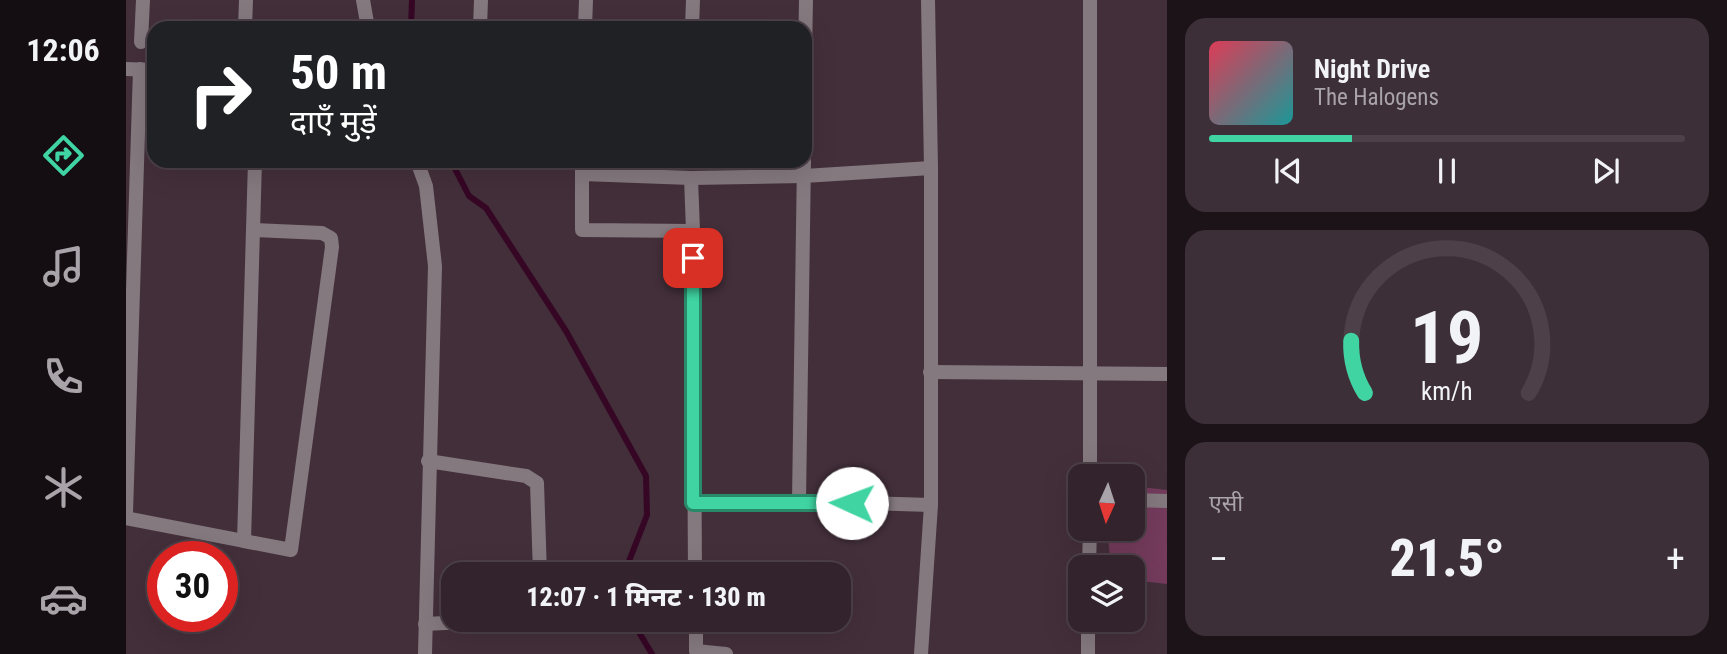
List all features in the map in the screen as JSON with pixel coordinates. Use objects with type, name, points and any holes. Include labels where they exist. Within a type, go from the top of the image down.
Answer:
[{"type":"street","points":[[141,42],[143,0]]},
{"type":"street","points":[[245,21],[246,0]]},
{"type":"street","points":[[363,0],[367,21]]},
{"type":"street","points":[[480,21],[481,0]]},
{"type":"street","points":[[585,21],[586,0]]},
{"type":"street","points":[[692,21],[693,0]]},
{"type":"street","points":[[806,0],[806,21]]},
{"type":"street","points":[[921,654],[931,505],[928,0]]},
{"type":"street","points":[[1090,0],[1090,464]]},
{"type":"street","points":[[126,513],[140,69]]},
{"type":"street","points":[[244,541],[255,168]]},
{"type":"street","points":[[420,168],[426,186],[435,266],[425,654]]},
{"type":"street","points":[[582,168],[582,230],[693,231]]},
{"type":"street","points":[[592,168],[691,178],[804,176],[931,168]]},
{"type":"street","points":[[799,501],[804,168]]},
{"type":"street","points":[[691,178],[695,562]]},
{"type":"street","points":[[126,518],[291,550],[332,247],[331,238],[323,233],[253,230]]},
{"type":"street","points":[[930,372],[1167,374]]},
{"type":"street","points":[[428,461],[526,476],[537,483],[540,562]]},
{"type":"street","points":[[1145,500],[1167,501]]},
{"type":"street","points":[[693,503],[799,501],[931,505]]},
{"type":"street","points":[[425,624],[441,623]]},
{"type":"street","points":[[696,632],[696,652],[726,654]]},
{"type":"street","points":[[1088,632],[1088,654]]},
{"type":"shaded area","points":[[1145,487],[1167,490],[1167,584],[1145,581],[1145,555],[1110,555],[1108,541],[1145,541]]},
{"type":"waterway","points":[[411,21],[412,0]]},
{"type":"waterway","points":[[455,168],[469,196],[486,208],[566,331],[646,476],[647,515],[629,562]]},
{"type":"waterway","points":[[639,632],[652,654]]},
{"type":"route","points":[[693,258],[693,503],[852,503]]}]
